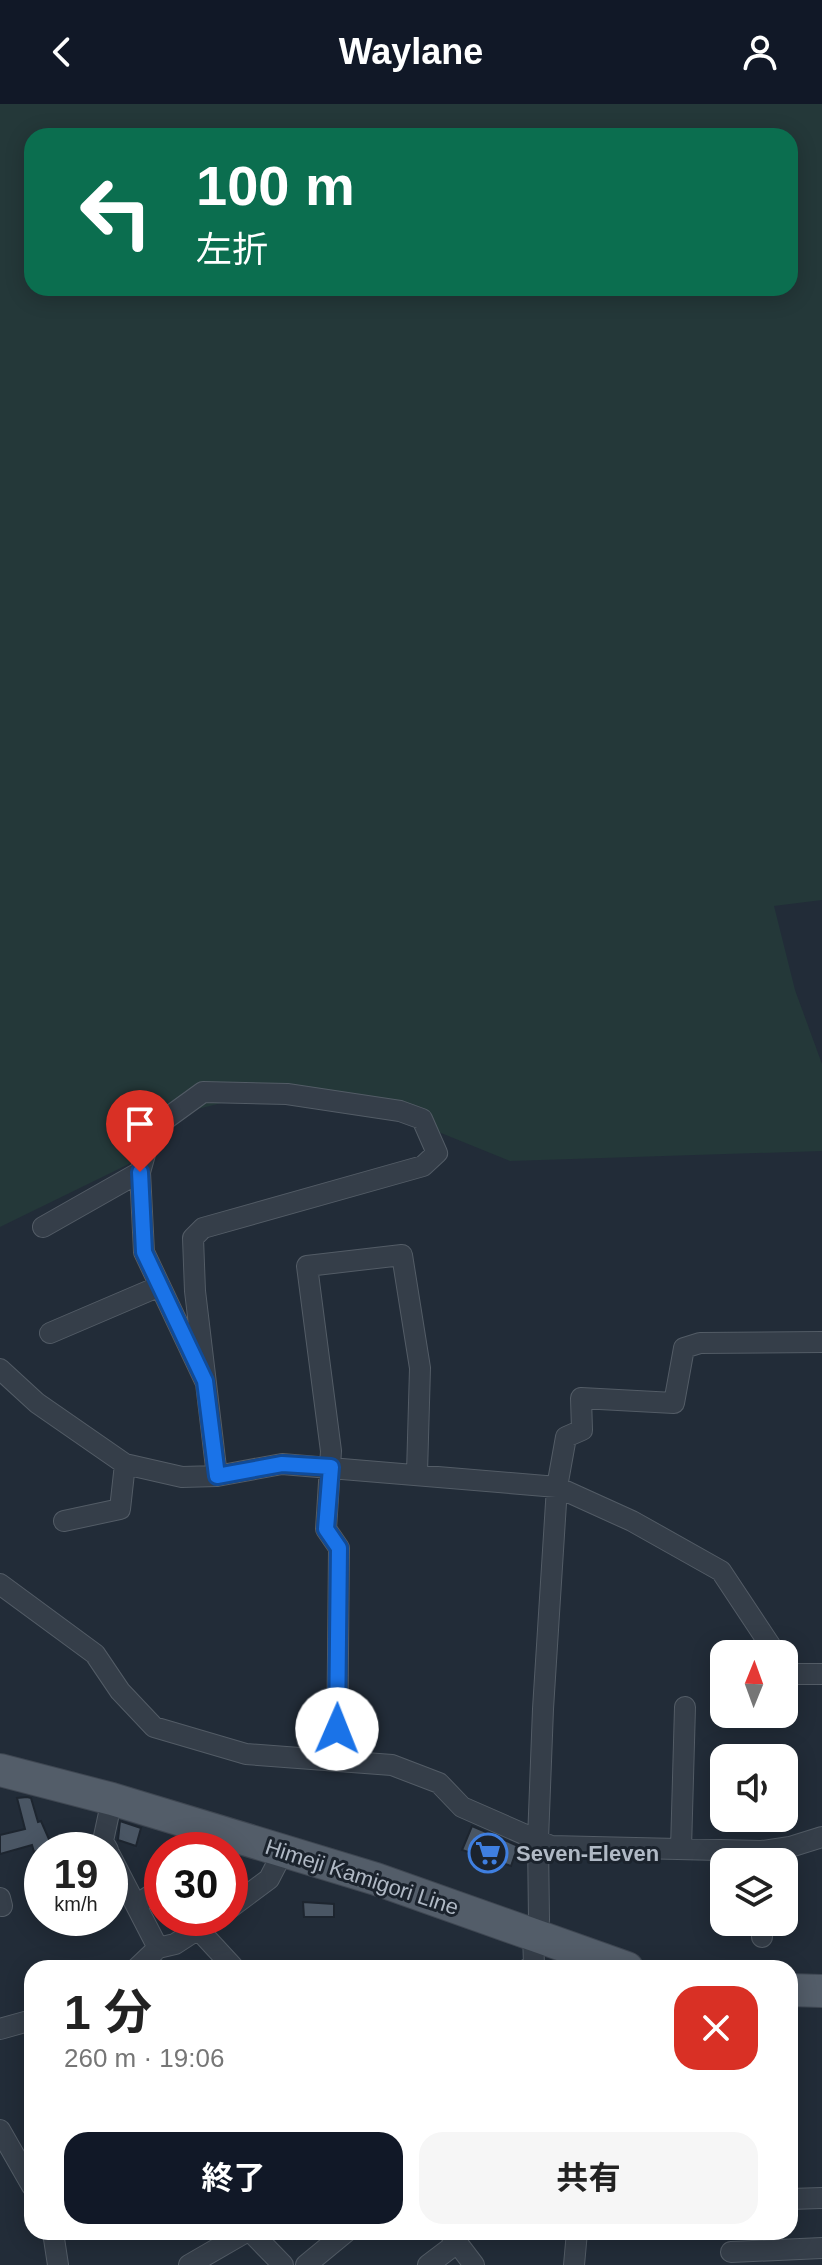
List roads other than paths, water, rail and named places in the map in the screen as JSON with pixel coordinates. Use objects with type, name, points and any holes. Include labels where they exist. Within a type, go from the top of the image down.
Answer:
[{"type":"main road","name":"Himeji Kamigori Line","points":[[0,1770],[112,1799],[376,1879],[533,1935],[584,1960]]},
{"type":"main road","points":[[798,1990],[822,1991]]},
{"type":"street","points":[[205,1381],[144,1252],[140,1172],[152,1129],[203,1092],[287,1094],[400,1111],[422,1119],[437,1153],[423,1166],[203,1228],[193,1238],[195,1291],[217,1476]]},
{"type":"street","points":[[43,1227],[140,1172]]},
{"type":"street","points":[[337,1760],[339,1548],[326,1529],[331,1467],[307,1266],[402,1255],[420,1368],[417,1473]]},
{"type":"street","points":[[50,1333],[160,1286]]},
{"type":"street","points":[[534,1960],[533,1935],[539,1920],[538,1840],[557,1487],[566,1437],[582,1430],[581,1398],[674,1403],[684,1348],[700,1343],[822,1342]]},
{"type":"street","points":[[4,1381],[125,1464],[182,1477],[217,1476],[282,1464],[557,1487],[632,1521],[721,1571],[767,1640]]},
{"type":"street","points":[[64,1521],[120,1509],[125,1464]]},
{"type":"street","points":[[0,1584],[95,1654],[120,1691],[154,1727],[246,1754],[392,1765],[439,1783],[462,1807],[551,1846],[710,1852]]},
{"type":"street","points":[[798,1674],[822,1674]]},
{"type":"street","points":[[681,1849],[685,1707]]},
{"type":"street","points":[[105,1832],[112,1799]]},
{"type":"street","points":[[787,1848],[822,1837]]},
{"type":"street","points":[[248,1895],[269,1879],[284,1850]]},
{"type":"street","points":[[128,1889],[158,1948]]},
{"type":"street","points":[[136,1905],[144,1900]]},
{"type":"street","points":[[145,1960],[158,1948],[175,1944],[187,1936]]},
{"type":"street","points":[[214,1936],[229,1960]]},
{"type":"street","points":[[0,2029],[24,2022]]},
{"type":"street","points":[[0,2130],[24,2172]]},
{"type":"street","points":[[798,2199],[822,2198]]},
{"type":"street","points":[[54,2240],[58,2265]]},
{"type":"street","points":[[189,2265],[234,2240]]},
{"type":"street","points":[[256,2240],[283,2265]]},
{"type":"street","points":[[306,2265],[336,2240]]},
{"type":"street","points":[[428,2265],[450,2240]]},
{"type":"street","points":[[455,2240],[474,2265]]},
{"type":"street","points":[[574,2265],[576,2240]]},
{"type":"street","points":[[731,2250],[822,2248]]},
{"type":"place","name":"Seven-Eleven","points":[[488,1853]]}]
